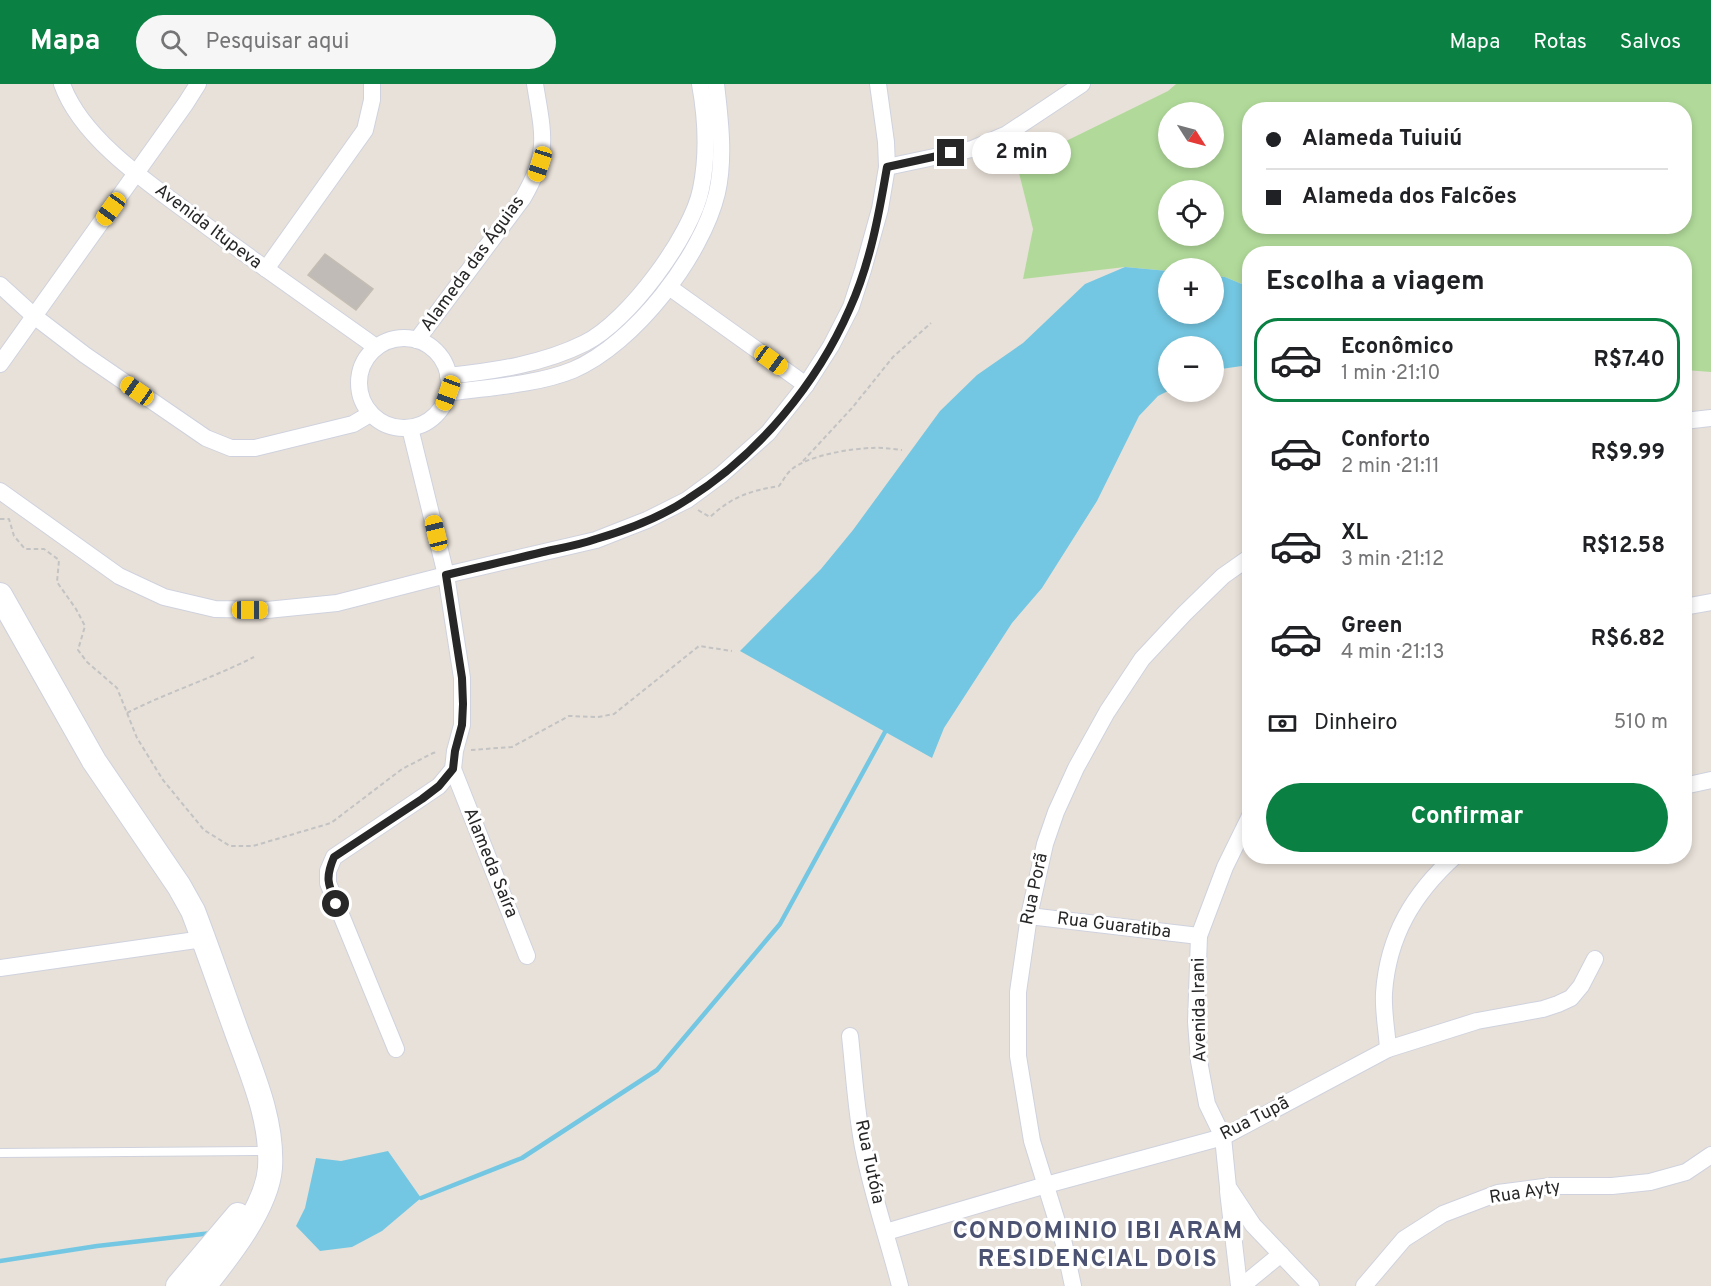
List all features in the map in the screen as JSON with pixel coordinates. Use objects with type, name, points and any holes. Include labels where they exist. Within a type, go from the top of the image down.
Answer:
[{"type":"main road","points":[[0,595],[94,761],[179,886],[193,911],[254,1080],[268,1126],[269,1160],[260,1205],[206,1284]]},
{"type":"main road","points":[[178,1286],[241,1212],[269,1160]]},
{"type":"street","name":"Avenida Itupeva","points":[[62,84],[79,113],[98,138],[137,174],[376,347]]},
{"type":"street","points":[[0,364],[137,174],[198,84]]},
{"type":"street","points":[[266,269],[365,130],[372,100],[372,84]]},
{"type":"street","name":"Alameda das Águias","points":[[417,340],[524,198],[536,177],[543,147],[535,84]]},
{"type":"street","points":[[448,384],[563,353],[588,342],[620,317],[650,283],[692,218],[701,191],[705,145],[700,84]]},
{"type":"street","points":[[448,384],[554,377],[576,369],[601,354],[633,329],[669,287],[695,246],[717,194],[722,157],[716,84]]},
{"type":"street","points":[[0,491],[119,576],[164,597],[215,609],[267,610],[337,603],[596,540],[647,520],[687,500],[721,475],[768,433],[806,385],[831,346],[851,306],[880,209],[887,167],[878,84]]},
{"type":"street","points":[[887,167],[972,149],[1007,134],[1082,84]]},
{"type":"street","points":[[0,285],[34,316],[85,355],[206,438],[231,448],[255,448],[353,424],[370,414]]},
{"type":"street","points":[[669,287],[806,385]]},
{"type":"street","points":[[396,339],[417,340],[432,348],[443,360],[448,384],[444,404],[426,423],[399,429],[383,424],[370,414],[360,398],[358,379],[364,361],[376,347],[396,339]]},
{"type":"street","points":[[1692,420],[1711,418]]},
{"type":"street","points":[[396,1049],[328,883],[328,871],[334,857],[439,786],[453,769],[462,725],[462,678],[446,575],[410,428]]},
{"type":"street","name":"Rua Porã","points":[[1073,1286],[1064,1244],[1032,1140],[1018,1056],[1018,992],[1029,916],[1045,844],[1056,812],[1076,768],[1107,712],[1142,659],[1223,576],[1242,562]]},
{"type":"street","points":[[1692,606],[1711,602]]},
{"type":"street","name":"Alameda Saíra","points":[[453,769],[527,956]]},
{"type":"street","points":[[1692,784],[1711,780]]},
{"type":"street","name":"Avenida Irani","points":[[1242,832],[1225,867],[1199,936],[1196,1022],[1199,1061],[1207,1104],[1223,1137],[1228,1187],[1253,1225],[1299,1276],[1311,1286]]},
{"type":"street","points":[[1388,1050],[1384,995],[1394,939],[1411,907],[1433,876],[1446,864]]},
{"type":"street","name":"Rua Guaratiba","points":[[1029,916],[1199,936]]},
{"type":"street","points":[[0,968],[204,939]]},
{"type":"street","name":"Rua Tupã","points":[[886,1232],[1046,1185],[1223,1137],[1388,1050],[1477,1021],[1543,1009],[1571,998],[1581,986],[1595,959]]},
{"type":"street","name":"Rua Tutóia","points":[[850,1036],[863,1145],[875,1201],[886,1232],[900,1286]]},
{"type":"street","name":"Rua Ayty","points":[[1364,1286],[1404,1239],[1443,1214],[1498,1193],[1551,1186],[1612,1186],[1650,1182],[1686,1172],[1711,1155]]},
{"type":"street","points":[[1228,1187],[1241,1286]]},
{"type":"street","points":[[1241,1286],[1281,1254]]},
{"type":"lane","points":[[0,1153],[269,1160]]},
{"type":"path","points":[[801,464],[852,408],[892,357],[931,323]]},
{"type":"path","points":[[687,500],[702,514],[710,517],[731,499],[754,490],[779,486],[791,470],[801,464],[846,450],[873,447],[902,450]]},
{"type":"path","points":[[0,519],[9,519],[14,536],[25,549],[44,549],[59,560],[57,582],[85,626],[78,650],[87,662],[117,688],[137,738],[163,780],[204,830],[230,846],[253,846],[331,823],[402,769],[434,753],[512,747],[569,716],[598,717],[614,714],[699,646],[732,651]]},
{"type":"path","points":[[127,713],[229,670],[254,657]]},
{"type":"green space","points":[[1176,84],[1711,84],[1711,372],[1692,371],[1692,246],[1242,246],[1242,284],[1224,277],[1224,258],[1158,258],[1158,270],[1125,267],[1023,279],[1033,229],[1017,165],[1168,91]]},
{"type":"water","points":[[1125,267],[1158,270],[1158,324],[1224,324],[1224,277],[1242,284],[1242,366],[1224,369],[1224,336],[1158,336],[1158,396],[1139,416],[1097,501],[1042,588],[1012,623],[944,728],[932,758],[740,651],[821,569],[853,530],[940,411],[977,375],[1023,343],[1085,284]]},
{"type":"water","points":[[388,1151],[421,1198],[382,1231],[352,1247],[320,1251],[296,1226],[305,1208],[316,1158],[341,1161]]},
{"type":"building","points":[[325,254],[373,289],[356,310],[308,275]]},
{"type":"waterway","points":[[421,1198],[522,1158],[657,1070],[780,924],[885,732]]},
{"type":"waterway","points":[[0,1261],[97,1246],[212,1233]]},
{"type":"district","name":"CONDOMINIO IBI ARAM RESIDENCIAL DOIS","points":[[1098,1246]]},
{"type":"route","points":[[336,904],[328,883],[328,871],[334,857],[422,799],[439,786],[453,769],[462,725],[463,704],[462,678],[446,575],[596,540],[647,520],[687,500],[721,475],[768,433],[806,385],[831,346],[851,306],[863,270],[880,209],[887,167],[951,153]]}]
